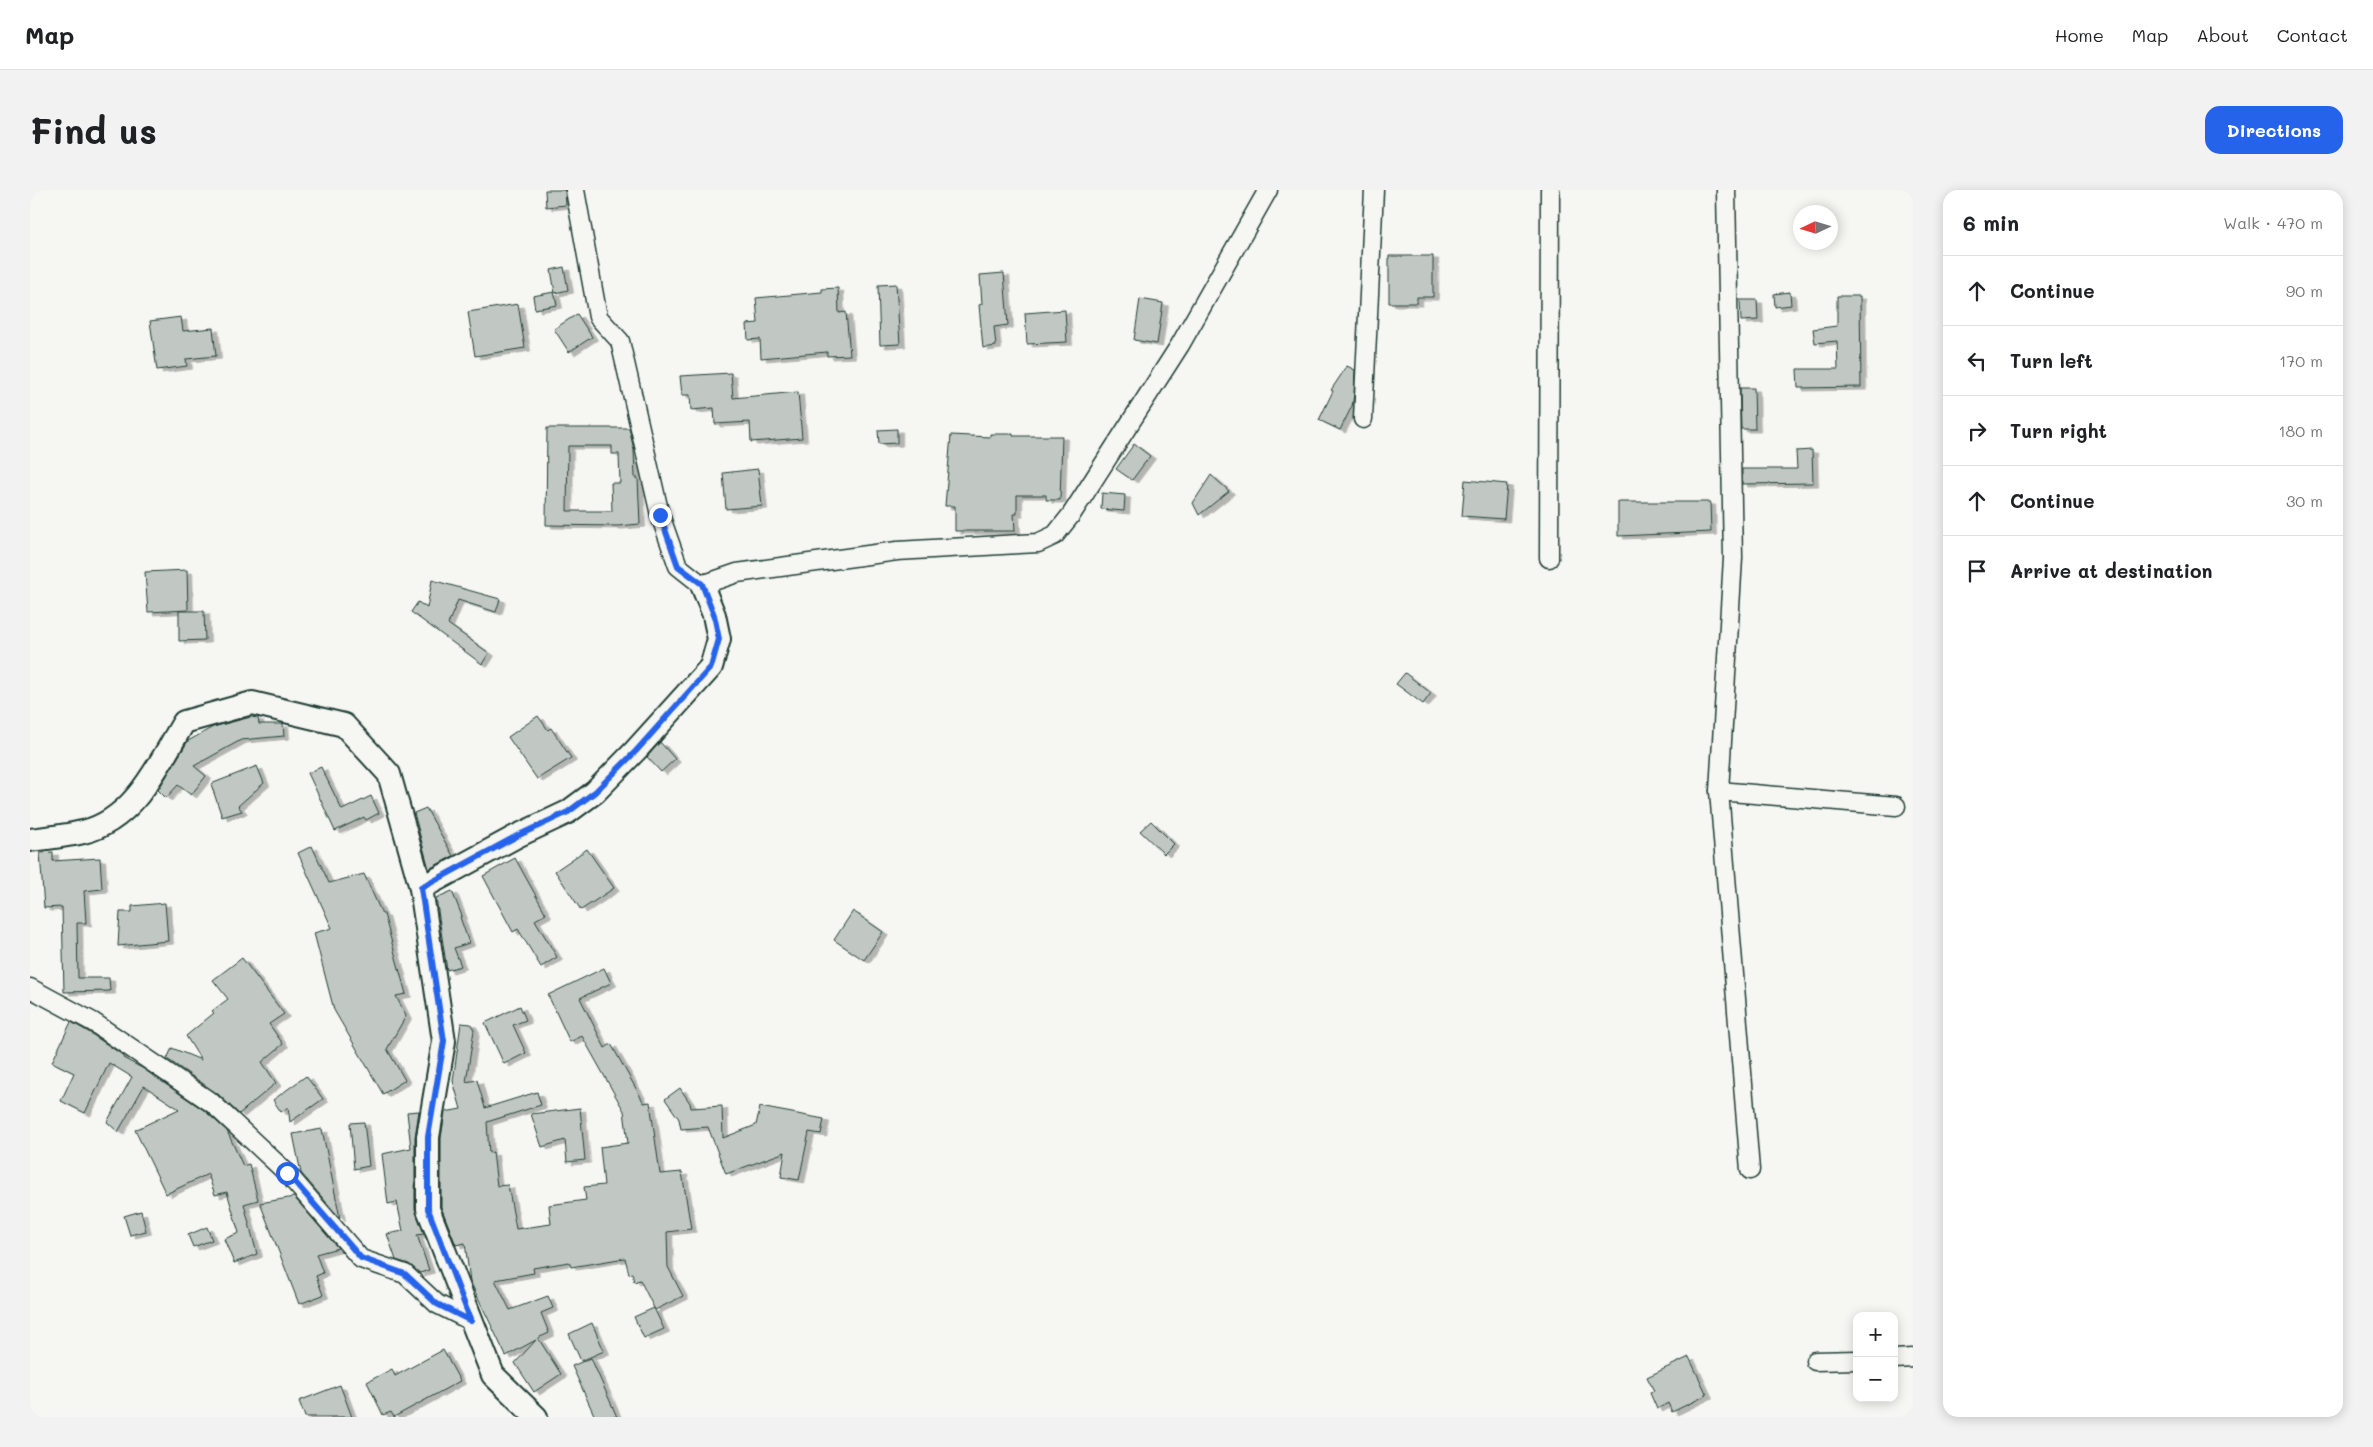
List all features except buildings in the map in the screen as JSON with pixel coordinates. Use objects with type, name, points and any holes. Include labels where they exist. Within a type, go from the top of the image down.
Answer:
[{"type":"street","points":[[421,888],[517,836],[568,812],[595,792],[636,751],[711,667],[719,639],[714,615],[702,584],[678,566],[660,515],[620,341],[598,317],[575,190]]},
{"type":"street","points":[[702,584],[737,573],[896,551],[1038,543],[1055,535],[1071,515],[1180,345],[1268,190]]},
{"type":"street","points":[[1363,419],[1374,190]]},
{"type":"street","points":[[1549,558],[1550,190]]},
{"type":"street","points":[[1726,190],[1733,558],[1719,791],[1750,1170]]},
{"type":"street","points":[[30,840],[85,832],[110,819],[139,796],[184,722],[252,702],[344,725],[389,774],[421,888],[444,1041],[428,1137],[428,1209],[493,1375],[536,1417]]},
{"type":"street","points":[[1719,791],[1896,806]]},
{"type":"street","points":[[30,988],[93,1022],[212,1103],[287,1173],[361,1258],[405,1274],[437,1304],[471,1321]]},
{"type":"street","points":[[1898,1358],[1913,1358]]},
{"type":"street","points":[[1815,1361],[1853,1360]]},
{"type":"route","points":[[287,1173],[361,1258],[405,1274],[437,1304],[471,1321],[428,1209],[428,1137],[444,1041],[421,888],[517,836],[568,812],[595,792],[636,751],[711,667],[719,639],[714,615],[702,584],[678,566],[660,515]]}]
